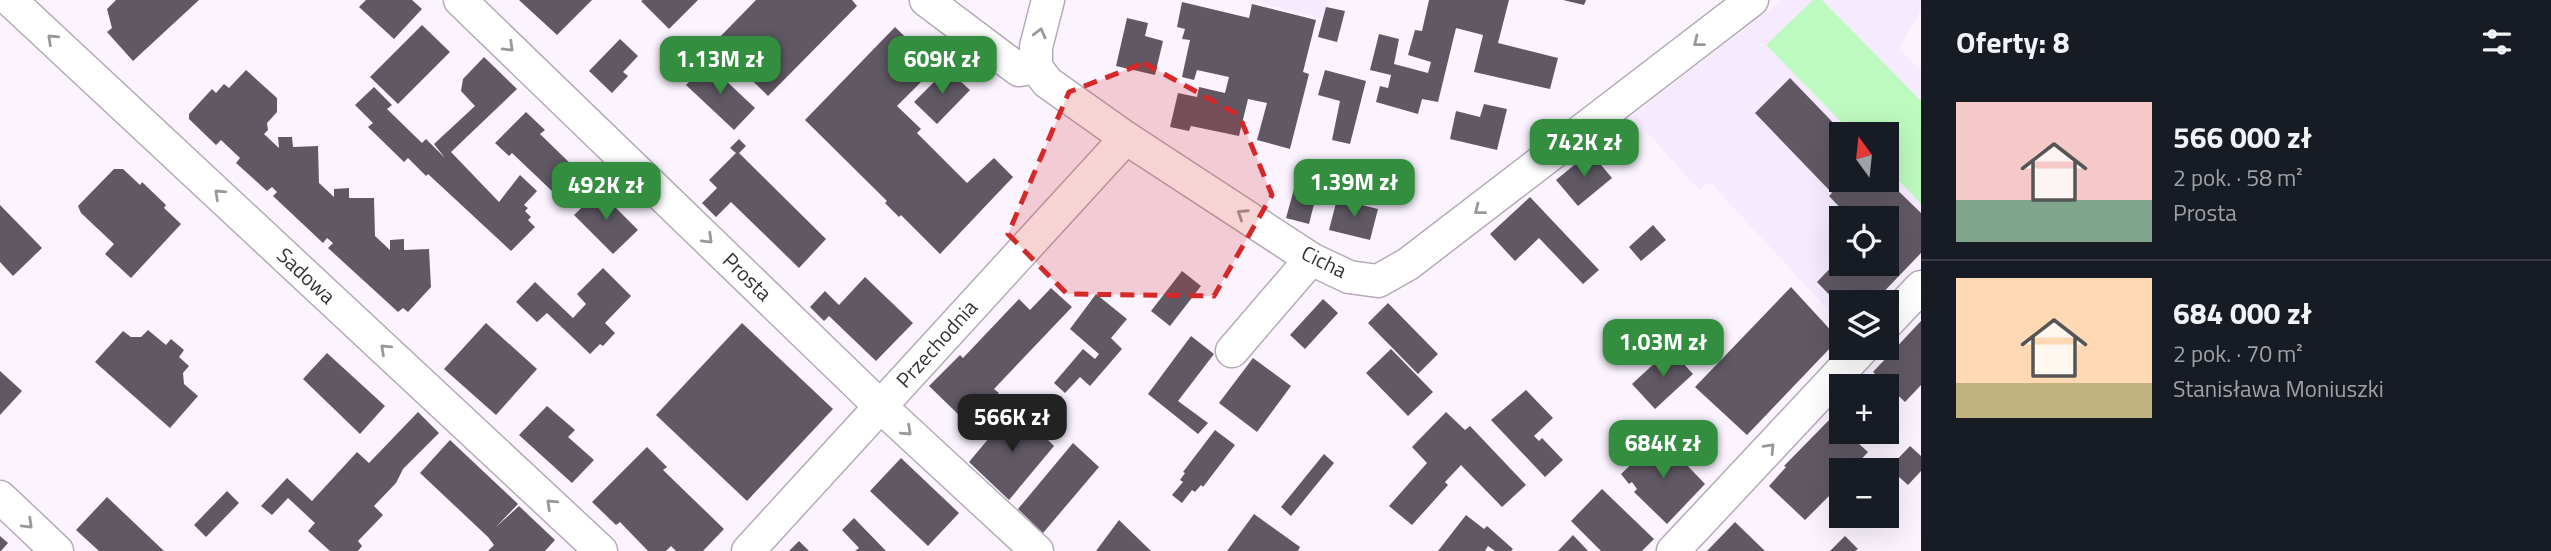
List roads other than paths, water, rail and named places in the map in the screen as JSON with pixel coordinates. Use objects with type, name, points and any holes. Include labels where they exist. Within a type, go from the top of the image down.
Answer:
[{"type":"street","name":"Sadowa","points":[[10,0],[601,551]]},
{"type":"street","name":"Prosta","points":[[460,0],[880,406],[1037,551]]},
{"type":"street","points":[[926,0],[1019,70],[1037,67],[1036,47],[1048,0]]},
{"type":"street","name":"Cicha","points":[[1037,67],[1047,82],[1126,138],[1311,259],[1349,276],[1378,281],[1408,264],[1752,0]]},
{"type":"street","name":"Przechodnia","points":[[748,551],[1126,138]]},
{"type":"street","points":[[1232,351],[1311,259]]},
{"type":"street","points":[[1899,310],[1921,287]]},
{"type":"street","points":[[1673,551],[1852,360]]},
{"type":"street","points":[[0,497],[57,551]]}]
